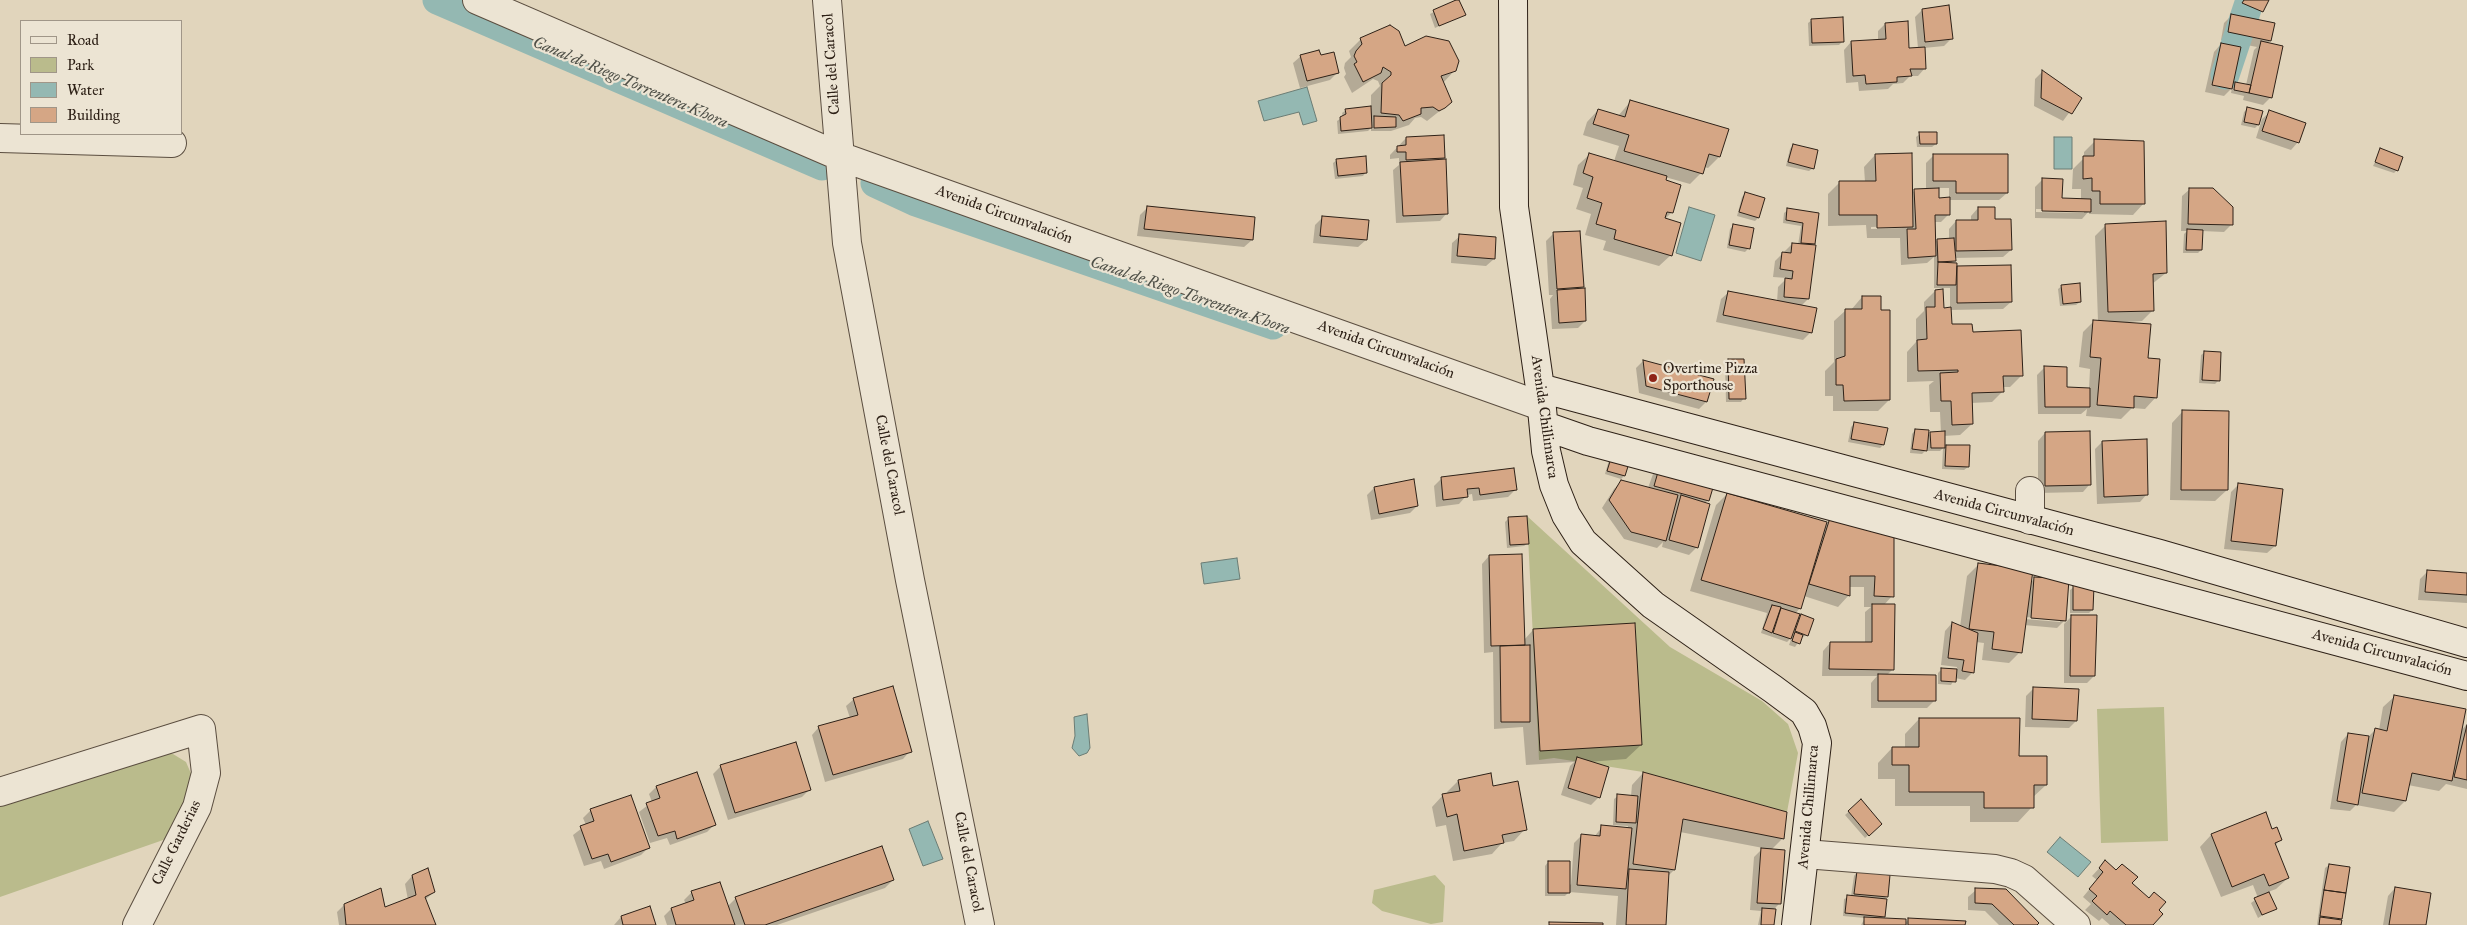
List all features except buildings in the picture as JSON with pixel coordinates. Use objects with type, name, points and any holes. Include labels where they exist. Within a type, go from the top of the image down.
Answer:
[{"type":"street","name":"Avenida Circunvalación","points":[[477,0],[839,156],[1542,406],[2030,520],[2160,554],[2467,643]]},
{"type":"street","name":"Calle del Caracol","points":[[827,0],[846,242],[910,580],[980,925]]},
{"type":"street","name":"Avenida Chillimarca","points":[[1513,0],[1514,207],[1542,406],[1546,451],[1554,485],[1566,515],[1583,542],[1653,606],[1804,712],[1812,726],[1817,742],[1796,925]]},
{"type":"street","points":[[0,138],[172,142]]},
{"type":"street","name":"Avenida Circunvalación","points":[[1542,406],[1588,441],[2467,676]]},
{"type":"street","points":[[2030,491],[2030,520]]},
{"type":"street","name":"Calle Garderias","points":[[0,792],[201,728],[206,773],[197,807],[137,925]]},
{"type":"street","points":[[1805,854],[1995,869],[2011,873],[2024,879],[2076,925]]},
{"type":"green space","points":[[1527,516],[1670,647],[1762,701],[1788,724],[1798,753],[1787,812],[1643,772],[1554,758],[1539,760]]},
{"type":"green space","points":[[2164,707],[2168,841],[2101,843],[2097,709]]},
{"type":"green space","points":[[159,752],[173,754],[186,762],[192,776],[188,802],[166,839],[0,897],[0,804]]},
{"type":"green space","points":[[1435,875],[1445,886],[1443,922],[1431,924],[1382,911],[1372,903],[1374,890]]},
{"type":"water","points":[[1307,87],[1317,121],[1303,125],[1299,112],[1264,121],[1258,101]]},
{"type":"water","points":[[2054,137],[2072,137],[2072,169],[2054,169]]},
{"type":"water","points":[[1689,207],[1715,215],[1701,261],[1676,253]]},
{"type":"water","points":[[1237,558],[1240,579],[1204,584],[1201,563]]},
{"type":"water","points":[[1087,714],[1090,748],[1087,753],[1079,756],[1072,748],[1075,736],[1074,717]]},
{"type":"water","points":[[928,821],[943,859],[923,866],[909,829]]},
{"type":"water","points":[[2060,837],[2091,862],[2078,877],[2047,852]]},
{"type":"waterway","name":"Canal de Riego Torrentera Khora","points":[[437,0],[822,166]]},
{"type":"waterway","points":[[2225,75],[2250,0]]},
{"type":"waterway","name":"Canal de Riego Torrentera Khora","points":[[875,183],[916,202],[1273,325]]},
{"type":"place","name":"Overtime Pizza Sporthouse","points":[[1653,378]]}]
